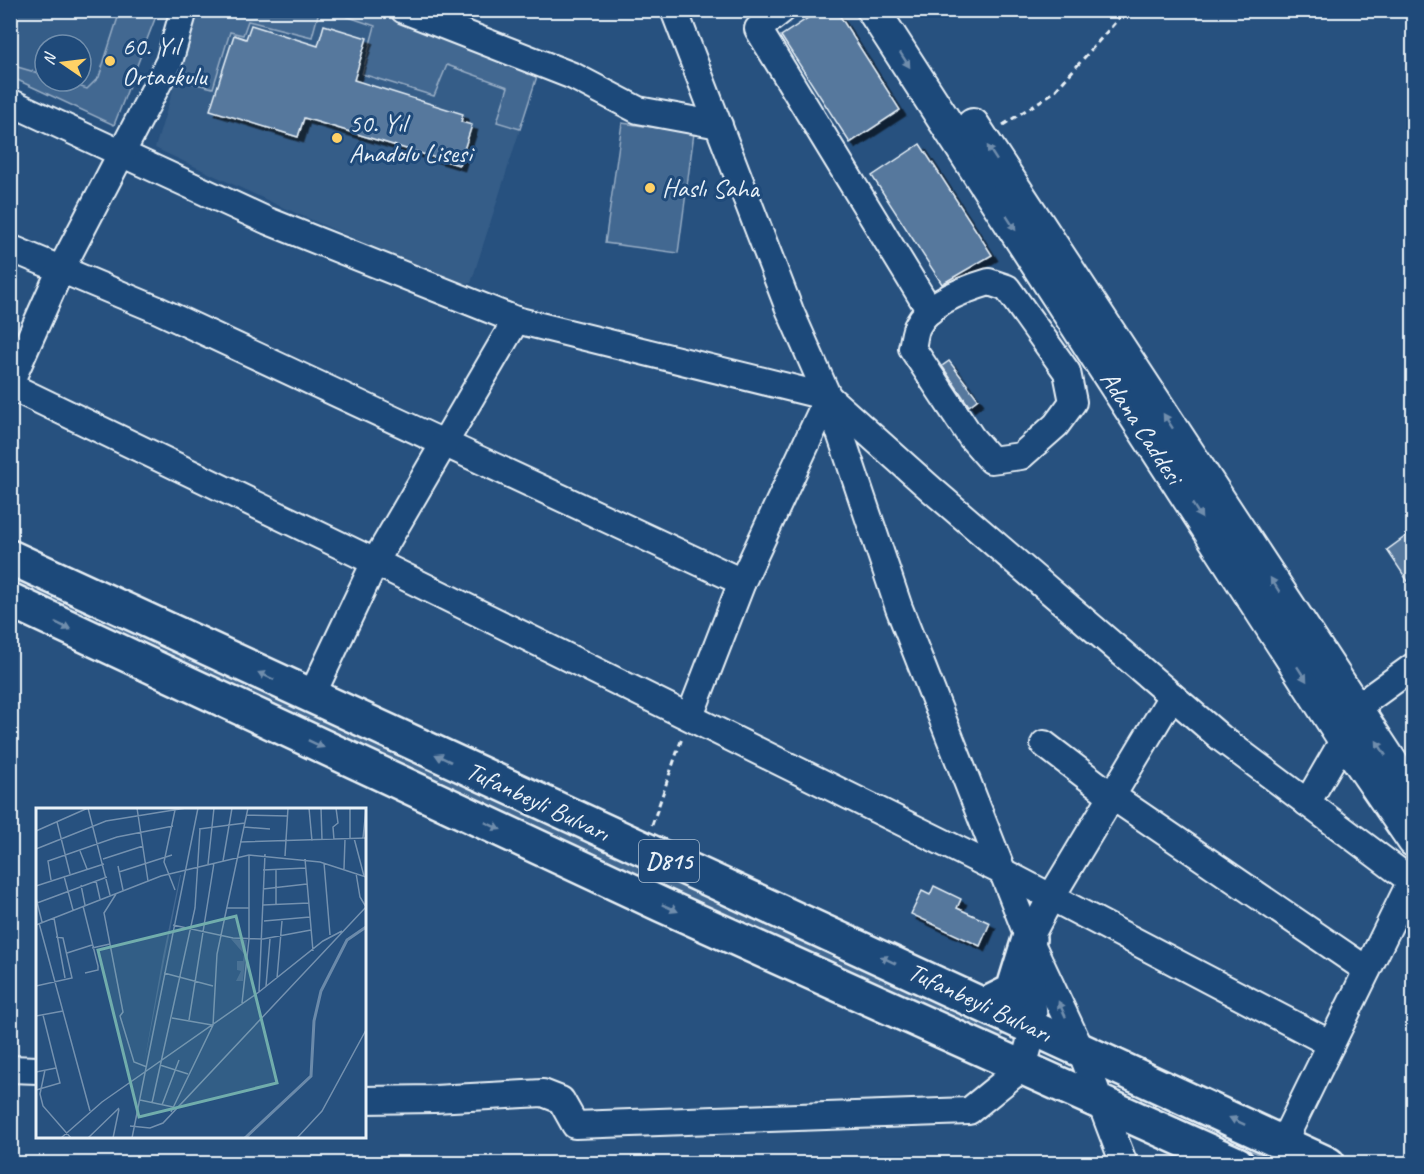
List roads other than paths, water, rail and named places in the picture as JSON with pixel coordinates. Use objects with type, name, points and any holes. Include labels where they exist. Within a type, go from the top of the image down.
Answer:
[{"type":"highway","name":"Tufanbeyli Bulvarı","points":[[10,557],[1328,1164]]},
{"type":"highway","name":"Tufanbeyli Bulvarı","points":[[10,600],[662,905],[1237,1164]]},
{"type":"highway","points":[[985,1005],[1013,991],[1029,939]]},
{"type":"main road","name":"Adana Caddesi","points":[[873,10],[1344,739],[1413,841]]},
{"type":"main road","points":[[898,10],[1413,797]]},
{"type":"street","points":[[184,10],[169,62],[61,269],[10,384],[690,716],[1003,872],[1050,899],[1331,1044]]},
{"type":"street","points":[[404,10],[573,76],[638,110],[718,125]]},
{"type":"street","points":[[674,10],[790,311],[828,398],[899,608],[1029,939],[1080,1048],[1124,1164]]},
{"type":"street","points":[[782,10],[758,29],[930,310]]},
{"type":"street","points":[[10,102],[268,221],[516,320],[828,398],[1221,738],[1412,882],[1283,1142]]},
{"type":"street","points":[[10,248],[158,310],[742,582]]},
{"type":"street","points":[[989,282],[1007,288],[1066,372],[1073,402],[1056,425],[1021,456],[992,460],[971,437],[912,348],[917,325],[930,310],[966,289],[989,282]]},
{"type":"street","points":[[311,697],[375,562],[516,320]]},
{"type":"street","points":[[690,716],[742,582],[828,398]]},
{"type":"street","points":[[1307,803],[1344,739],[1356,708],[1413,666]]},
{"type":"street","points":[[366,1100],[543,1093],[561,1100],[575,1125],[969,1111],[1023,1067],[1034,1027],[1029,939],[1050,899],[1172,696]]},
{"type":"street","points":[[1044,744],[1112,796],[1367,969]]},
{"type":"street","points":[[10,1069],[36,1070]]},
{"type":"place","name":"60. Yıl Ortaokulu","points":[[110,61]]},
{"type":"place","name":"50. Yıl Anadolu Lisesi","points":[[337,138]]},
{"type":"place","name":"Haslı Saha","points":[[650,188]]}]
